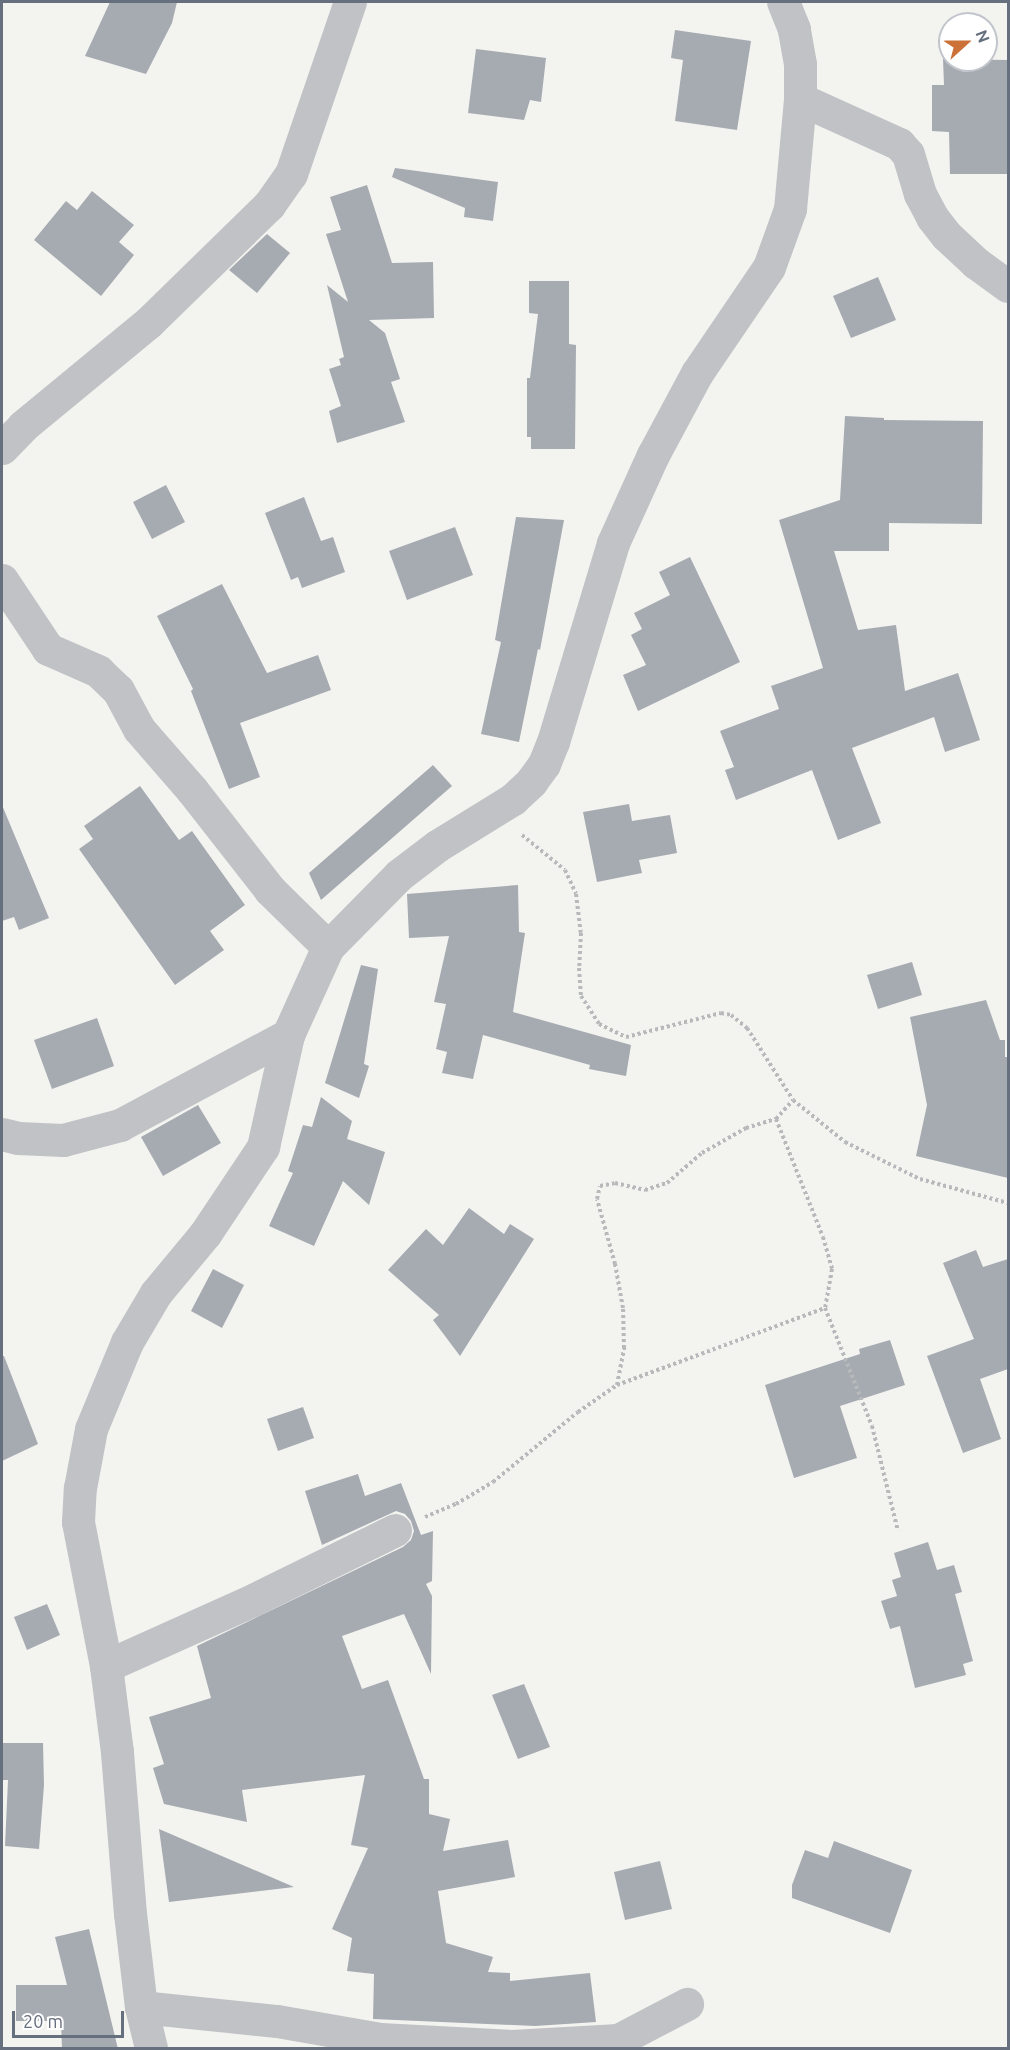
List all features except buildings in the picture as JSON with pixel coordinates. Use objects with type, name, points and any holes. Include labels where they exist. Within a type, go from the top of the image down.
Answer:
[{"type":"street","points":[[2,448],[23,426],[149,322],[269,206],[291,174],[350,2]]},
{"type":"street","points":[[151,2049],[141,2007],[106,1666],[78,1522],[80,1488],[91,1429],[127,1342],[150,1303],[205,1234],[263,1147],[288,1035],[328,947],[399,875],[437,846],[513,799],[531,782],[544,764],[553,742],[613,543],[653,455],[697,373],[769,267],[790,208],[800,99],[800,64],[794,29],[783,2]]},
{"type":"street","points":[[800,99],[898,144],[908,154],[920,194],[946,236],[976,263],[1008,286]]},
{"type":"street","points":[[2,580],[48,649],[98,671],[118,690],[139,729],[192,790],[270,890],[328,947]]},
{"type":"street","points":[[2,1134],[18,1138],[63,1140],[120,1125],[288,1035]]},
{"type":"street","points":[[106,1666],[255,1599],[394,1530]]},
{"type":"street","points":[[141,2007],[277,2021],[380,2039],[512,2046],[618,2040],[687,2004]]},
{"type":"path","points":[[490,812],[542,849],[565,870],[576,894],[579,914],[581,996],[598,1024],[626,1037],[721,1013],[731,1015],[747,1028],[793,1100],[844,1142],[911,1174],[1008,1203]]},
{"type":"path","points":[[616,1385],[624,1348],[623,1308],[615,1264],[597,1199],[600,1186],[615,1183],[645,1190],[667,1183],[702,1153],[746,1128],[776,1119],[793,1100]]},
{"type":"path","points":[[776,1119],[823,1237],[832,1269],[825,1308],[872,1426],[898,1531]]},
{"type":"path","points":[[394,1530],[456,1504],[493,1482],[578,1412],[616,1385],[825,1308]]}]
